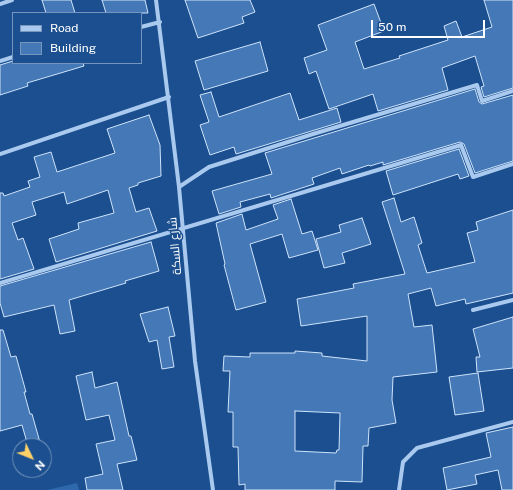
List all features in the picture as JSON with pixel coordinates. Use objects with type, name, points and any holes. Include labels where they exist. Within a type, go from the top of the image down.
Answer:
[{"type":"street","points":[[0,4],[12,0]]},
{"type":"street","name":"شارع السكة","points":[[156,0],[160,22],[179,187],[195,361],[212,490]]},
{"type":"street","points":[[142,27],[160,22]]},
{"type":"street","points":[[0,62],[12,57]]},
{"type":"street","points":[[179,187],[209,167],[477,85],[482,101],[513,91]]},
{"type":"street","points":[[0,154],[169,97]]},
{"type":"street","points":[[0,283],[461,145],[473,177],[513,164]]},
{"type":"street","points":[[473,310],[513,300]]},
{"type":"street","points":[[399,490],[403,462],[417,448],[513,422]]},
{"type":"shaded area","points":[[77,483],[79,490],[47,490]]},
{"type":"building","points":[[42,0],[71,0],[75,12],[46,12]]},
{"type":"building","points":[[102,0],[145,0],[148,13],[142,12],[106,12]]},
{"type":"building","points":[[185,0],[250,0],[255,12],[242,17],[244,23],[198,38]]},
{"type":"building","points":[[484,0],[513,0],[513,88],[484,97],[481,87],[484,86],[475,56],[442,68],[448,90],[378,111],[373,94],[329,109],[316,71],[309,74],[304,58],[327,50],[318,25],[374,4],[384,31],[355,42],[364,69],[400,58],[399,56],[448,40],[444,26],[456,21],[462,37],[492,27]]},
{"type":"building","points":[[260,42],[268,71],[204,90],[195,61]]},
{"type":"building","points":[[12,61],[12,64],[83,64],[84,66],[27,83],[28,86],[0,95],[0,65]]},
{"type":"building","points":[[475,89],[479,102],[482,104],[513,95],[513,161],[475,173],[464,144],[460,142],[383,165],[383,162],[369,165],[342,174],[340,168],[312,178],[314,184],[271,198],[270,194],[240,202],[241,207],[219,214],[212,191],[272,174],[265,153]]},
{"type":"building","points":[[211,92],[219,117],[290,93],[299,120],[337,108],[341,122],[236,154],[234,147],[210,155],[200,125],[209,122],[200,95]]},
{"type":"building","points":[[149,115],[160,145],[161,176],[138,183],[138,185],[129,188],[136,212],[149,208],[157,231],[56,262],[49,239],[79,229],[78,223],[114,213],[108,190],[67,204],[64,192],[32,202],[36,215],[12,223],[18,240],[23,238],[34,269],[0,279],[0,193],[3,193],[4,196],[30,187],[28,181],[40,177],[34,157],[51,152],[57,172],[115,153],[107,129]]},
{"type":"building","points":[[459,149],[469,176],[460,179],[458,174],[393,195],[386,171]]},
{"type":"building","points":[[394,198],[401,222],[414,217],[422,243],[418,245],[427,273],[475,262],[467,233],[478,230],[476,222],[513,210],[513,293],[466,304],[465,299],[436,306],[431,288],[408,294],[414,327],[432,325],[437,372],[393,377],[392,400],[396,423],[369,428],[368,446],[363,446],[362,482],[335,481],[335,490],[245,490],[245,484],[239,485],[238,447],[233,447],[233,412],[228,412],[230,371],[223,371],[224,356],[250,357],[250,353],[295,353],[295,351],[322,353],[322,356],[367,361],[367,316],[301,326],[297,299],[354,288],[353,284],[405,274],[382,202]],"holes":[[[295,411],[340,413],[339,450],[337,450],[336,453],[295,451]]]},
{"type":"building","points":[[291,199],[302,234],[312,231],[318,250],[289,258],[282,234],[250,244],[266,302],[236,310],[224,265],[216,223],[242,214],[246,230],[278,219],[273,205]]},
{"type":"building","points":[[362,218],[371,244],[342,253],[345,263],[324,268],[316,239],[341,232],[339,225]]},
{"type":"building","points":[[151,242],[159,271],[125,281],[126,283],[69,300],[75,331],[60,334],[54,305],[4,317],[0,303],[0,286]]},
{"type":"building","points":[[168,307],[175,336],[169,337],[174,367],[162,369],[157,340],[149,342],[140,314]]},
{"type":"building","points":[[513,317],[513,368],[477,372],[476,357],[480,357],[473,329]]},
{"type":"building","points":[[0,330],[3,330],[11,357],[16,356],[26,392],[24,392],[30,414],[32,414],[39,438],[26,438],[22,425],[0,431]]},
{"type":"building","points":[[92,372],[95,388],[117,382],[129,436],[131,436],[137,460],[117,464],[123,490],[87,490],[85,478],[103,474],[96,444],[115,440],[109,415],[86,420],[76,376]]},
{"type":"building","points":[[478,373],[484,411],[455,415],[449,377]]},
{"type":"building","points":[[513,427],[513,490],[502,490],[498,470],[475,475],[477,484],[447,490],[443,468],[491,457],[486,433]]}]
